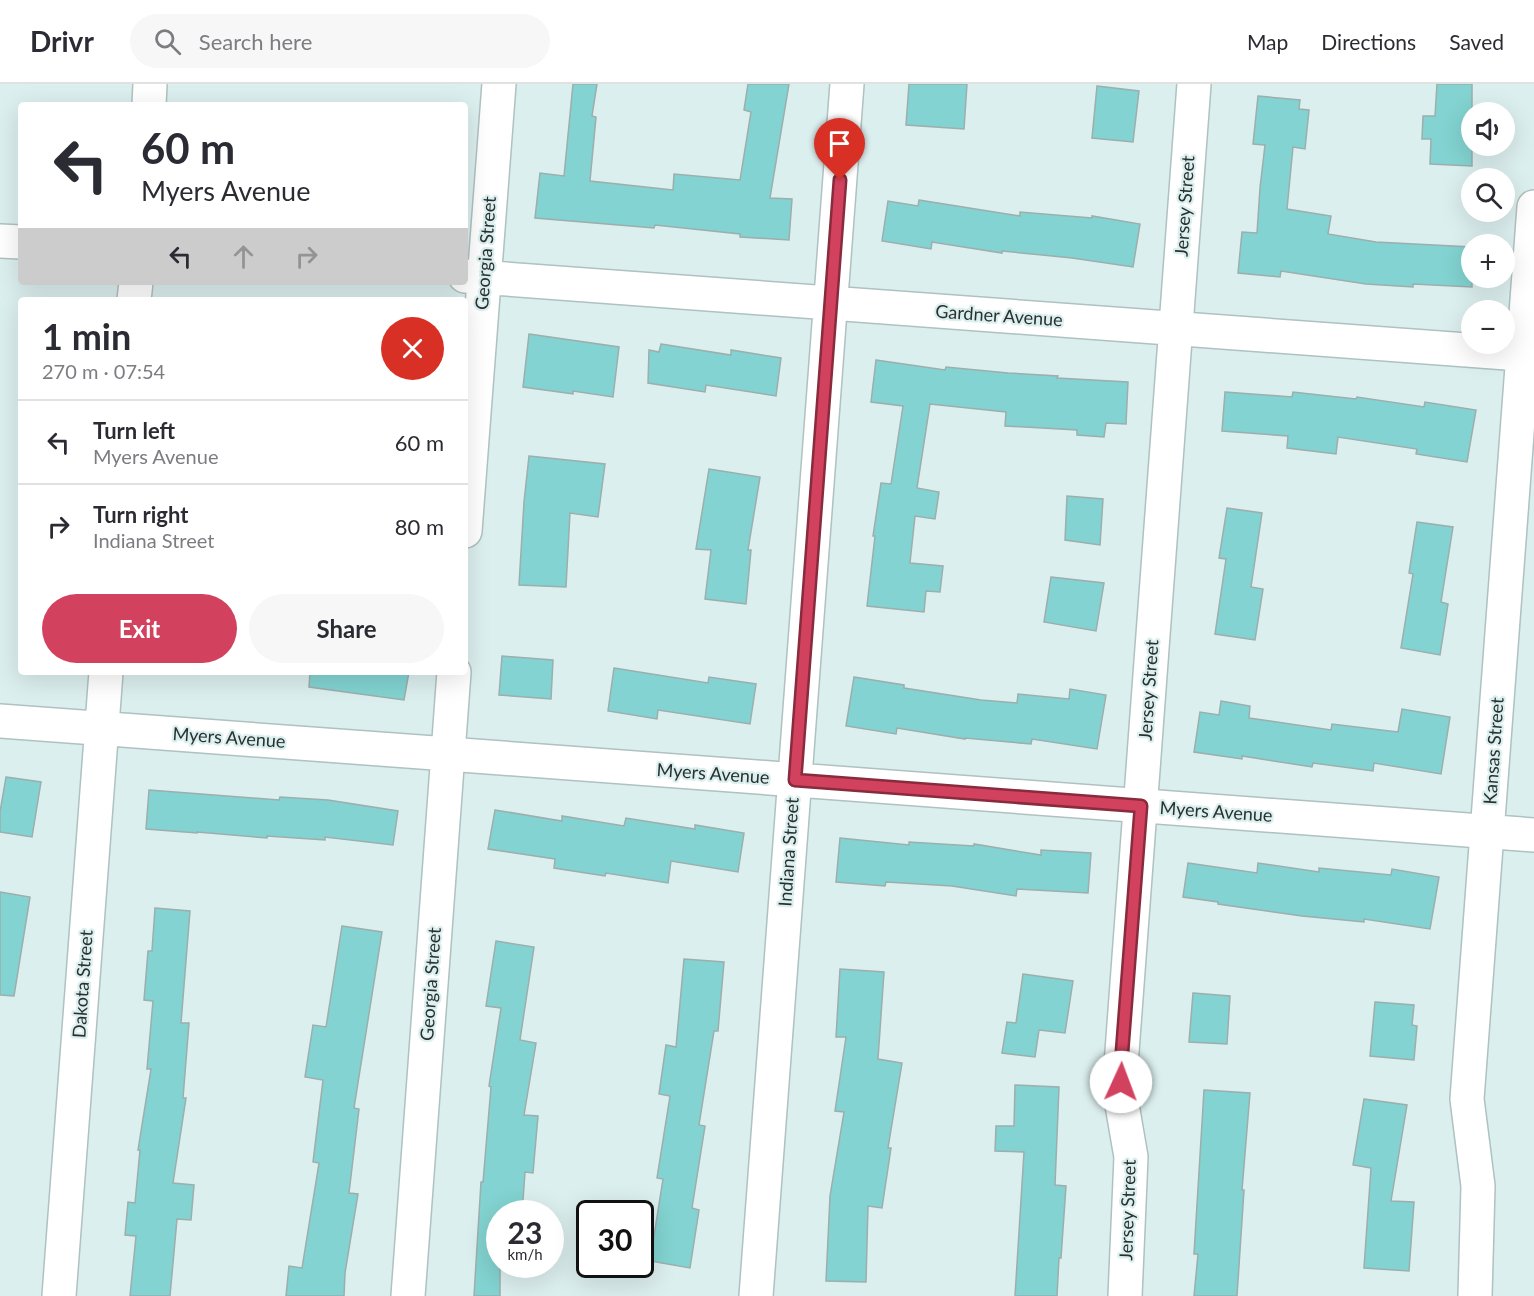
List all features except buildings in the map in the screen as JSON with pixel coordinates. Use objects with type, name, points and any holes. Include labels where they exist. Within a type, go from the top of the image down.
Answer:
[{"type":"street","points":[[149,102],[150,84]]},
{"type":"street","name":"Georgia Street","points":[[468,454],[475,276],[499,84]]},
{"type":"street","name":"Indiana Street","points":[[756,1296],[847,84]]},
{"type":"street","name":"Jersey Street","points":[[1125,1296],[1131,1157],[1121,1099],[1121,1065],[1194,84]]},
{"type":"street","name":"Kansas Street","points":[[1475,1296],[1478,1186],[1467,1099],[1528,355],[1534,207]]},
{"type":"street","points":[[0,241],[18,242]]},
{"type":"street","name":"Gardner Avenue","points":[[475,276],[1528,355]]},
{"type":"street","name":"Dakota Street","points":[[59,1296],[106,675]]},
{"type":"street","name":"Georgia Street","points":[[408,1296],[454,675]]},
{"type":"street","name":"Myers Avenue","points":[[0,722],[1534,836]]},
{"type":"route","points":[[840,180],[795,780],[1141,806],[1121,1082]]}]
